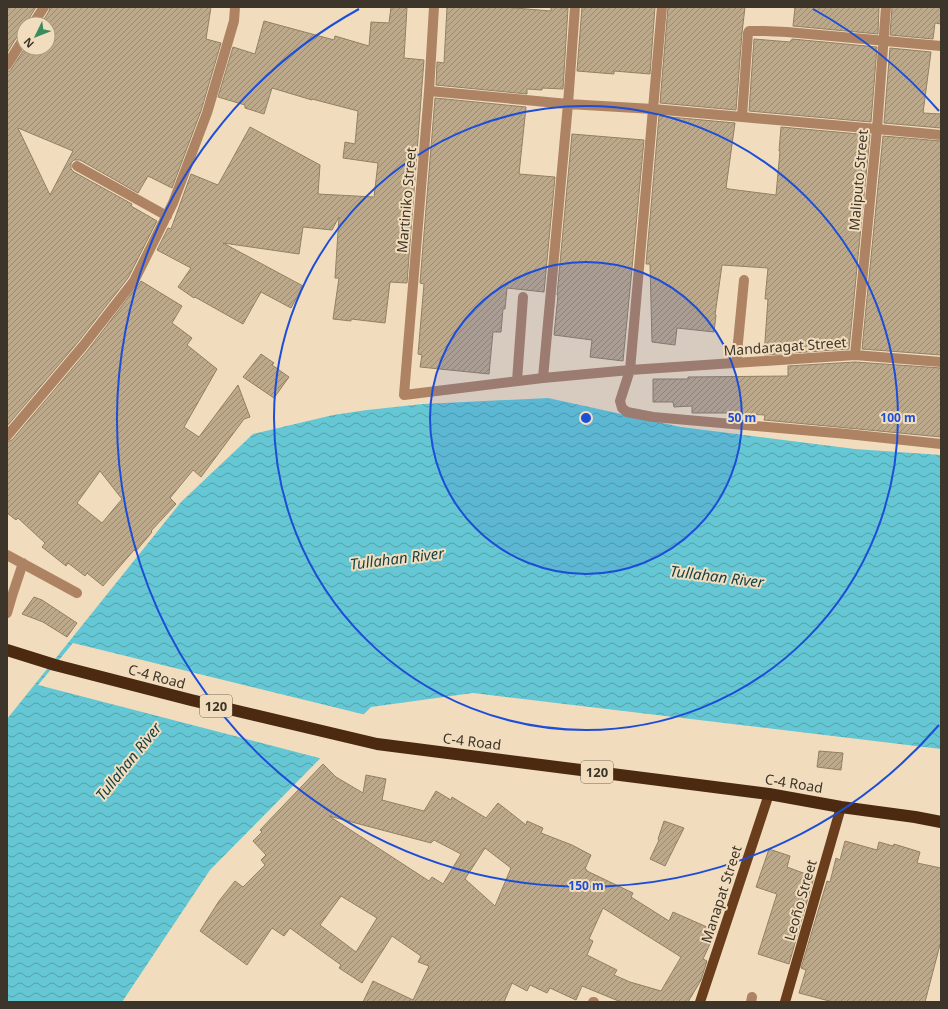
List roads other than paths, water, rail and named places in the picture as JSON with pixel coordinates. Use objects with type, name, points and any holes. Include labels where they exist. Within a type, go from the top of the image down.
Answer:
[{"type":"highway","name":"C-4 Road","points":[[7,650],[55,665],[191,700],[377,744],[769,794],[841,807],[941,822]]},
{"type":"main road","name":"Manapat Street","points":[[700,1002],[769,794]]},
{"type":"main road","name":"Leoño Street","points":[[785,1002],[841,807]]},
{"type":"street","points":[[38,16],[44,7]]},
{"type":"street","points":[[7,436],[83,346],[134,281],[173,203],[207,113],[234,21],[235,7]]},
{"type":"street","name":"Martiniko Street","points":[[404,395],[429,91],[434,7]]},
{"type":"street","points":[[544,378],[575,7]]},
{"type":"street","points":[[662,7],[630,370],[620,401],[622,408],[627,412],[653,418],[847,434],[941,444]]},
{"type":"street","name":"Maliputo Street","points":[[855,355],[877,129],[886,7]]},
{"type":"street","points":[[742,117],[749,31],[787,32],[941,46]]},
{"type":"street","points":[[7,65],[16,51]]},
{"type":"street","points":[[429,91],[568,104],[653,109],[941,136]]},
{"type":"street","points":[[77,166],[167,216]]},
{"type":"street","points":[[736,363],[744,280]]},
{"type":"street","points":[[517,381],[523,297]]},
{"type":"street","name":"Mandaragat Street","points":[[404,395],[544,378],[630,370],[855,355],[941,362]]},
{"type":"street","points":[[7,555],[76,593]]},
{"type":"street","points":[[7,613],[23,563]]},
{"type":"water","name":"Tullahan River","points":[[548,398],[681,427],[855,449],[941,455],[941,749],[473,693],[371,707],[210,870],[122,1002],[7,1002],[7,719],[181,502],[253,434],[333,415],[367,410],[423,404]]}]
